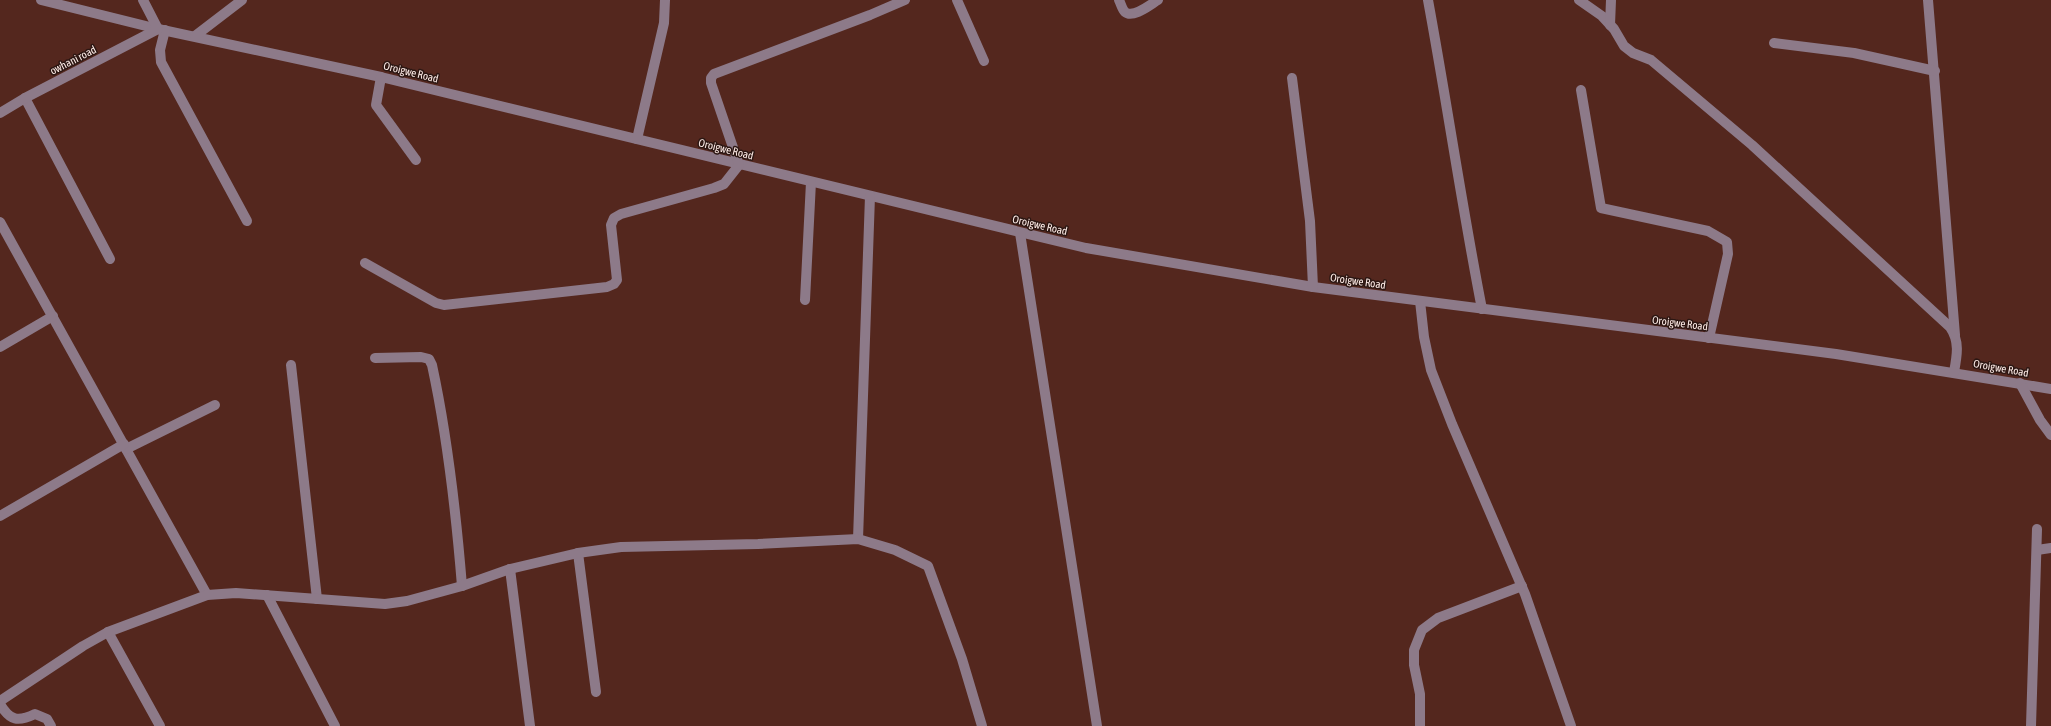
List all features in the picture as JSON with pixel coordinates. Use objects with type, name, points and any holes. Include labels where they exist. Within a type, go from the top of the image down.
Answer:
[{"type":"street","name":"Oroigwe Road","points":[[41,0],[161,30],[195,36],[381,77],[1086,248],[1313,287],[1482,310],[1836,354],[2051,388]]},
{"type":"street","points":[[143,0],[161,30],[161,62],[247,221]]},
{"type":"street","points":[[195,36],[242,0]]},
{"type":"street","points":[[637,139],[664,23],[665,0]]},
{"type":"street","points":[[365,263],[436,303],[444,305],[607,287],[614,284],[617,280],[611,225],[614,218],[621,214],[724,184],[739,165],[711,83],[711,78],[714,74],[870,15],[905,0]]},
{"type":"street","points":[[957,0],[984,61]]},
{"type":"street","points":[[1119,0],[1124,12],[1128,14],[1134,14],[1158,0]]},
{"type":"street","points":[[1428,0],[1454,142],[1464,216],[1482,310]]},
{"type":"street","points":[[1579,0],[1610,25],[1624,46],[1633,53],[1651,60],[1752,145],[1929,307],[1955,335]]},
{"type":"street","points":[[1610,25],[1611,0]]},
{"type":"street","points":[[1928,0],[1935,71],[1957,357],[1954,372]]},
{"type":"street","name":"owhani road","points":[[0,113],[24,98],[161,30]]},
{"type":"street","points":[[1774,43],[1854,53],[1935,71]]},
{"type":"street","points":[[381,77],[376,105],[416,160]]},
{"type":"street","points":[[1292,78],[1310,221],[1313,287]]},
{"type":"street","points":[[1581,90],[1601,208],[1708,231],[1727,242],[1728,254],[1709,338]]},
{"type":"street","points":[[24,98],[110,259]]},
{"type":"street","points":[[805,300],[811,182]]},
{"type":"street","points":[[858,539],[870,196]]},
{"type":"street","points":[[0,222],[207,595]]},
{"type":"street","points":[[1020,233],[1097,726]]},
{"type":"street","points":[[1420,301],[1424,337],[1431,370],[1452,424],[1522,586],[1571,726]]},
{"type":"street","points":[[0,347],[53,316]]},
{"type":"street","points":[[375,358],[421,357],[429,359],[432,365],[447,440],[455,499],[462,586]]},
{"type":"street","points":[[291,365],[317,599]]},
{"type":"street","points":[[2020,383],[2040,420],[2051,435]]},
{"type":"street","points":[[0,516],[125,447],[215,406]]},
{"type":"street","points":[[2032,726],[2037,529]]},
{"type":"street","points":[[0,701],[83,646],[108,632],[129,622],[207,595],[236,593],[385,604],[407,601],[462,586],[510,569],[578,552],[621,547],[758,544],[858,539],[895,550],[928,566],[962,659],[982,726]]},
{"type":"street","points":[[2037,550],[2051,548]]},
{"type":"street","points":[[578,552],[596,692]]},
{"type":"street","points":[[510,569],[530,726]]},
{"type":"street","points":[[1420,726],[1420,694],[1414,665],[1414,650],[1422,630],[1438,618],[1522,586]]},
{"type":"street","points":[[267,596],[335,726]]},
{"type":"street","points":[[108,632],[160,726]]},
{"type":"street","points":[[0,704],[6,714],[22,723],[35,714],[47,719],[51,726]]}]
